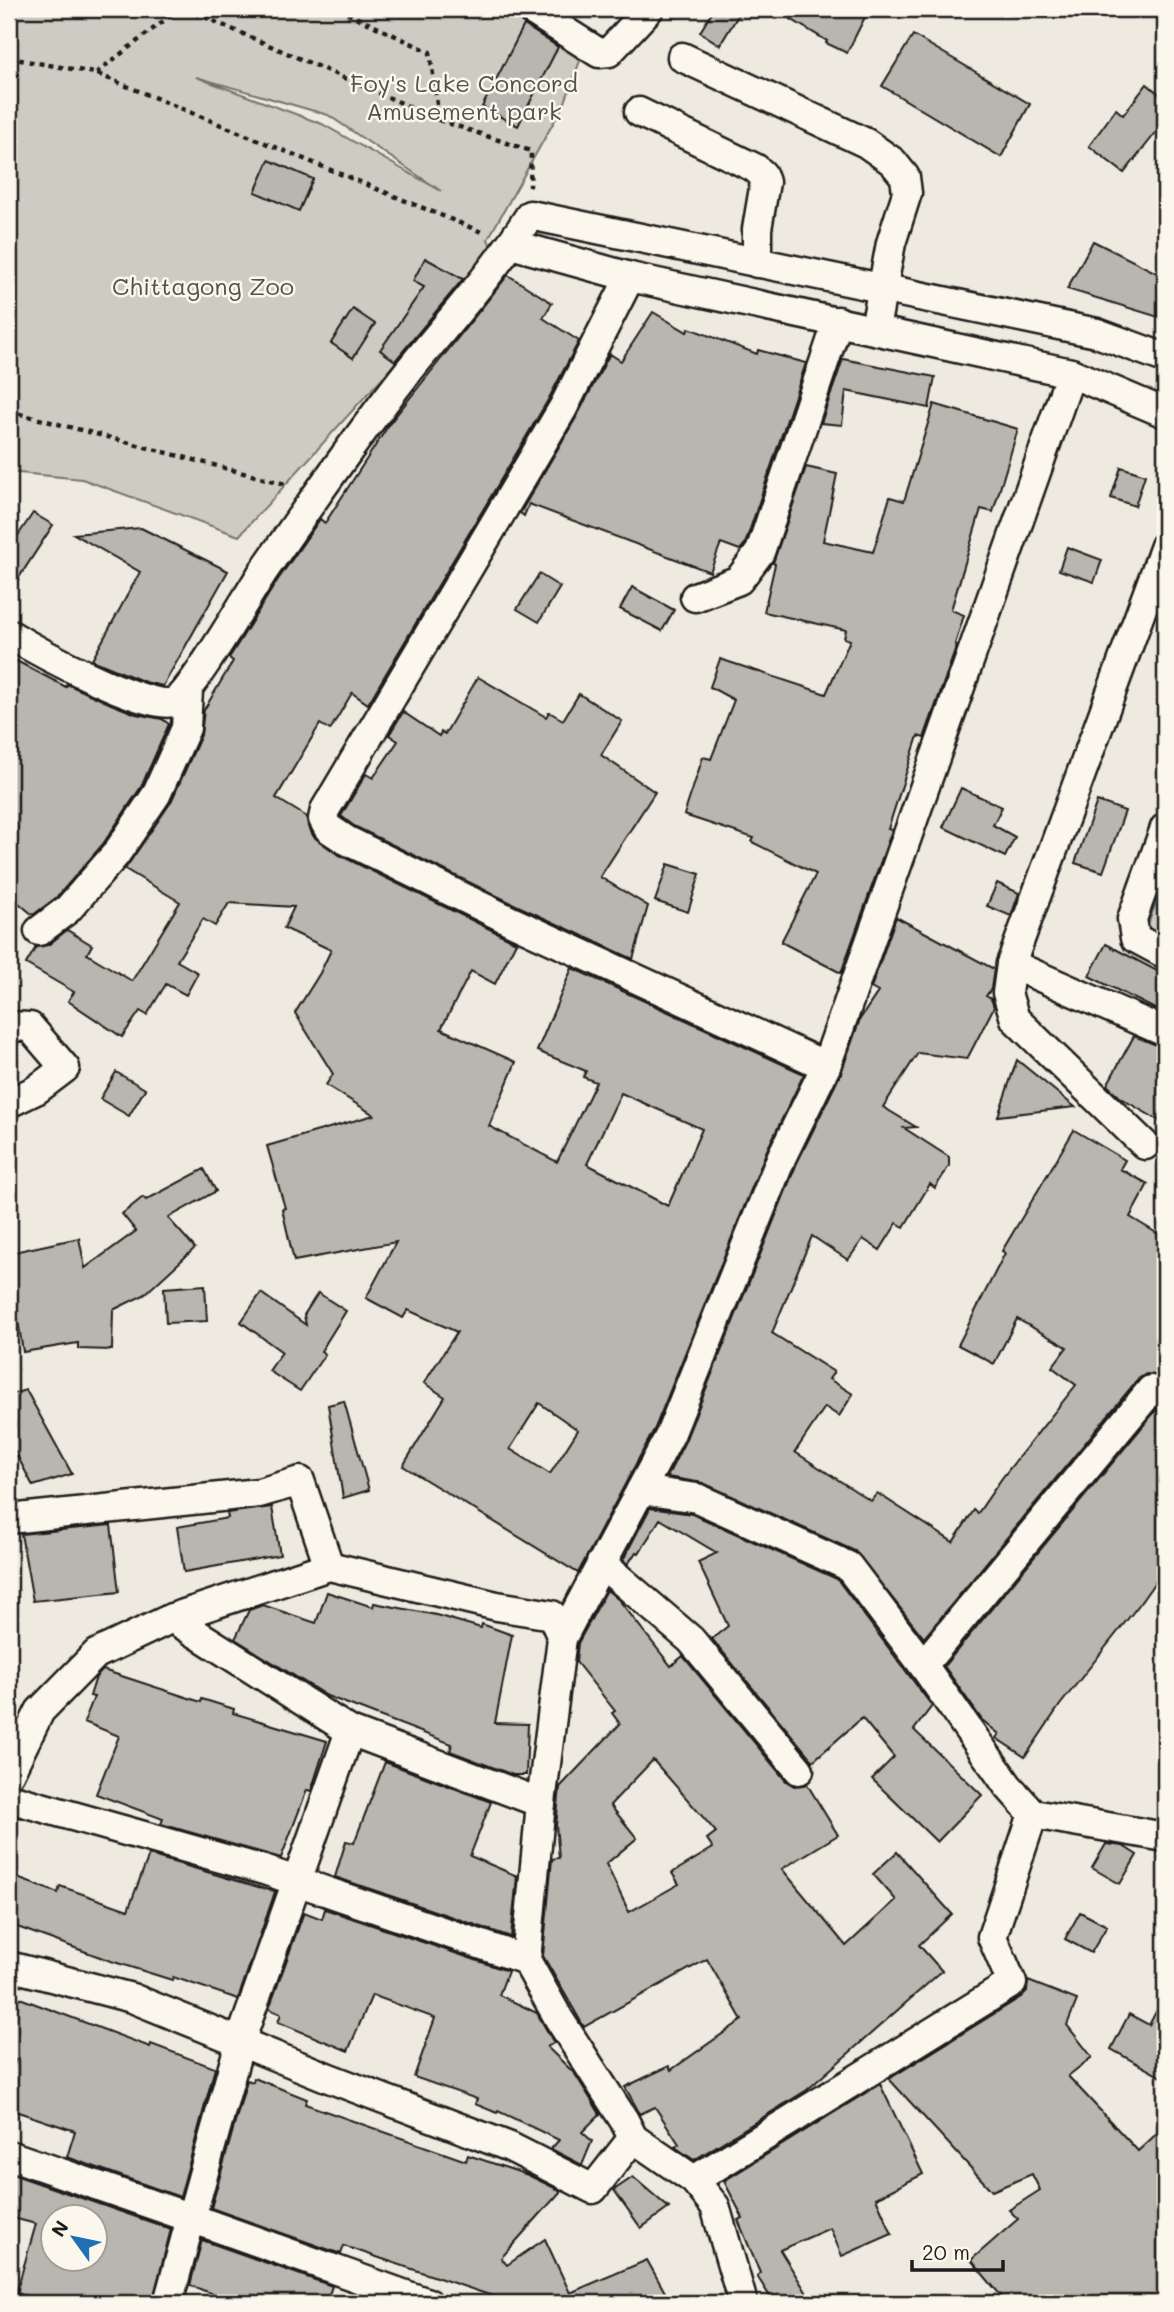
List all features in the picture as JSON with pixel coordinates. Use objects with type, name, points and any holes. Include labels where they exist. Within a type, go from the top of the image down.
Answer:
[{"type":"street","points":[[530,9],[599,53],[609,52],[649,9]]},
{"type":"street","points":[[682,57],[866,143],[893,162],[905,177],[907,194],[891,243],[875,329]]},
{"type":"street","points":[[639,112],[755,168],[762,174],[765,182],[757,229],[757,263]]},
{"type":"street","points":[[9,634],[132,696],[159,704],[174,702],[188,690],[245,598],[317,493],[405,376],[511,244],[530,215],[1097,333],[1165,358]]},
{"type":"street","points":[[511,244],[630,277],[1071,373],[1165,413]]},
{"type":"street","points":[[630,277],[563,408],[325,810],[323,819],[328,828],[346,839],[511,921],[826,1066]]},
{"type":"street","points":[[695,597],[739,580],[760,552],[838,321]]},
{"type":"street","points":[[736,2302],[715,2206],[694,2180],[633,2138],[559,2019],[526,1960],[541,1803],[562,1638],[670,1435],[782,1156],[826,1066],[1071,373]]},
{"type":"street","points":[[1145,1145],[1015,1019],[1007,993],[1011,964],[1165,546]]},
{"type":"street","points":[[39,931],[68,909],[116,854],[156,795],[186,727],[188,690]]},
{"type":"street","points":[[1165,828],[1132,919],[1135,938],[1165,954]]},
{"type":"street","points":[[1011,964],[1165,1032]]},
{"type":"street","points":[[9,1026],[30,1027],[65,1068],[36,1090],[9,1103]]},
{"type":"street","points":[[923,1665],[1152,1390]]},
{"type":"street","points":[[9,1519],[259,1493],[300,1481],[329,1566]]},
{"type":"street","points":[[640,1490],[697,1498],[848,1566],[923,1665],[1008,1786],[1034,1814],[1165,1837]]},
{"type":"street","points":[[601,1563],[691,1640],[799,1770]]},
{"type":"street","points":[[9,1774],[40,1711],[96,1654],[172,1618],[329,1566],[497,1606],[552,1615],[562,1638]]},
{"type":"street","points":[[172,1618],[351,1731],[541,1803]]},
{"type":"street","points":[[168,2303],[240,2042],[351,1731]]},
{"type":"street","points":[[9,1798],[297,1881],[526,1960]]},
{"type":"street","points":[[694,2180],[1012,1983],[992,1937],[1034,1814]]},
{"type":"street","points":[[9,1966],[132,1998],[510,2147],[593,2189],[633,2138]]},
{"type":"street","points":[[9,2155],[428,2303]]},
{"type":"path","points":[[95,73],[178,9]]},
{"type":"path","points":[[186,9],[439,120],[531,151],[530,215]]},
{"type":"path","points":[[338,9],[430,51],[439,120]]},
{"type":"path","points":[[9,58],[95,73],[511,244]]},
{"type":"path","points":[[9,411],[317,493]]},
{"type":"green space","name":"Chittagong Zoo","points":[[9,9],[548,9],[590,33],[565,102],[488,239],[494,254],[239,536],[82,479],[9,472]],"holes":[[[196,77],[328,115],[441,191],[322,124]]]},
{"type":"green space","points":[[1165,879],[1165,943],[1144,935]]},
{"type":"building","points":[[714,9],[742,9],[720,45],[700,32]]},
{"type":"building","points":[[774,9],[869,9],[847,53],[826,43],[827,41]]},
{"type":"building","points":[[524,25],[558,47],[518,126],[482,107]]},
{"type":"building","points":[[913,35],[1030,104],[1001,157],[882,86]]},
{"type":"building","points":[[1147,84],[1165,99],[1165,121],[1124,173],[1089,146],[1116,109],[1123,115]]},
{"type":"building","points":[[269,160],[313,179],[299,211],[255,192]]},
{"type":"building","points":[[1093,241],[1165,277],[1165,319],[1067,289]]},
{"type":"building","points":[[425,258],[463,279],[395,361],[380,350],[424,287],[413,281]]},
{"type":"building","points":[[508,275],[552,303],[543,318],[579,341],[548,400],[368,704],[352,693],[330,730],[320,724],[276,798],[307,817],[308,827],[314,837],[337,854],[516,942],[495,984],[471,971],[441,1029],[516,1062],[489,1126],[557,1162],[596,1082],[583,1077],[586,1071],[537,1051],[572,968],[804,1074],[767,1150],[655,1428],[578,1573],[403,1466],[445,1397],[424,1383],[457,1332],[408,1310],[403,1318],[366,1298],[396,1242],[294,1261],[282,1209],[285,1208],[267,1146],[374,1115],[326,1085],[333,1074],[295,1013],[331,950],[284,928],[294,907],[229,903],[215,926],[203,919],[177,961],[198,973],[186,995],[166,984],[147,1015],[140,1011],[122,1037],[68,1001],[74,992],[26,964],[36,947],[48,945],[67,930],[92,945],[87,954],[132,981],[180,902],[125,869],[171,802],[201,735],[204,710],[233,661],[229,658],[277,581],[320,519],[325,523],[390,423]],"holes":[[[621,1093],[702,1129],[668,1206],[587,1164]],[[539,1403],[578,1430],[550,1474],[510,1449]]]},
{"type":"building","points":[[353,309],[375,324],[353,358],[331,343]]},
{"type":"building","points":[[653,312],[687,332],[689,328],[757,354],[758,350],[806,363],[745,544],[740,550],[721,543],[710,572],[529,504],[524,516],[520,513],[610,354],[621,361]]},
{"type":"building","points":[[843,359],[935,377],[929,408],[846,391],[842,425],[821,423]]},
{"type":"building","points":[[934,404],[1018,429],[993,512],[981,509],[951,610],[964,615],[955,644],[957,645],[924,738],[918,736],[888,829],[892,830],[841,973],[781,942],[816,874],[752,842],[754,838],[684,815],[703,757],[711,759],[734,700],[710,687],[720,659],[826,694],[850,640],[844,638],[846,630],[764,612],[775,564],[773,563],[806,467],[837,474],[823,541],[873,552],[890,497],[904,501]]},
{"type":"building","points":[[1121,467],[1145,475],[1135,506],[1111,498]]},
{"type":"building","points":[[33,513],[53,525],[9,593],[9,532],[17,537]]},
{"type":"building","points":[[141,528],[228,571],[163,686],[145,682],[92,660],[140,572],[74,534]]},
{"type":"building","points":[[1067,547],[1102,560],[1094,582],[1059,570]]},
{"type":"building","points":[[539,574],[560,587],[539,622],[517,609]]},
{"type":"building","points":[[632,587],[674,610],[662,631],[620,609]]},
{"type":"building","points":[[9,657],[66,687],[67,684],[136,714],[162,719],[169,724],[141,787],[103,844],[57,897],[33,915],[9,895]]},
{"type":"building","points":[[478,677],[546,717],[549,712],[563,720],[579,694],[622,721],[601,755],[655,792],[600,877],[648,906],[633,959],[354,826],[341,816],[366,774],[373,778],[398,741],[389,735],[403,712],[439,736],[441,732],[445,734]]},
{"type":"building","points":[[961,788],[1002,807],[993,825],[1015,837],[1005,857],[943,827]]},
{"type":"building","points":[[1097,801],[1125,811],[1103,872],[1075,863]]},
{"type":"building","points":[[668,864],[700,874],[688,912],[655,901]]},
{"type":"building","points":[[997,883],[1019,893],[1011,916],[987,906]]},
{"type":"building","points":[[896,917],[994,969],[991,989],[986,996],[991,999],[994,1007],[967,1059],[918,1053],[883,1107],[916,1127],[904,1128],[949,1157],[949,1166],[935,1188],[930,1184],[904,1227],[897,1223],[880,1250],[863,1239],[848,1260],[812,1236],[772,1333],[834,1372],[829,1379],[853,1394],[839,1416],[825,1407],[795,1452],[871,1501],[877,1493],[953,1542],[974,1510],[978,1513],[1002,1478],[1076,1385],[1052,1367],[1067,1347],[1017,1319],[994,1364],[958,1345],[1005,1253],[1002,1251],[1074,1130],[1125,1160],[1120,1169],[1148,1184],[1130,1217],[1165,1238],[1165,1368],[1160,1376],[1146,1374],[1138,1379],[924,1638],[855,1551],[703,1483],[667,1477],[685,1441],[797,1163],[841,1073],[860,1019],[878,992],[871,988]]},
{"type":"building","points":[[1106,944],[1165,975],[1165,1014],[1089,976]]},
{"type":"building","points":[[1134,1036],[1165,1048],[1165,1124],[1122,1099],[1107,1085]]},
{"type":"building","points":[[1017,1060],[1075,1107],[998,1116]]},
{"type":"building","points":[[116,1072],[145,1089],[129,1116],[100,1099]]},
{"type":"building","points":[[204,1169],[216,1191],[168,1218],[195,1248],[144,1295],[113,1310],[112,1350],[78,1349],[78,1343],[23,1352],[16,1307],[9,1308],[9,1253],[79,1238],[85,1268],[136,1231],[122,1214],[143,1197],[146,1200]]},
{"type":"building","points":[[205,1285],[207,1321],[166,1323],[164,1288]]},
{"type":"building","points":[[261,1293],[306,1325],[304,1315],[318,1293],[346,1311],[321,1351],[325,1354],[300,1391],[269,1371],[282,1352],[241,1322]]},
{"type":"building","points":[[26,1390],[72,1474],[33,1486],[9,1440],[9,1395]]},
{"type":"building","points":[[344,1401],[369,1490],[343,1498],[328,1405]]},
{"type":"building","points":[[1162,1403],[1165,1405],[1165,1568],[1060,1705],[1025,1757],[996,1738],[999,1734],[982,1720],[944,1666]]},
{"type":"building","points":[[272,1507],[280,1555],[184,1572],[177,1527],[228,1518],[227,1513]]},
{"type":"building","points":[[650,1508],[692,1514],[837,1579],[932,1706],[914,1730],[982,1795],[937,1842],[872,1779],[894,1757],[862,1718],[813,1761],[712,1639],[728,1626],[698,1562],[717,1553],[660,1519],[639,1553],[636,1552],[628,1564],[623,1560]]},
{"type":"building","points":[[111,1525],[119,1592],[33,1601],[21,1534]]},
{"type":"building","points":[[607,1590],[619,1600],[671,1666],[683,1656],[786,1781],[794,1786],[807,1784],[838,1835],[782,1869],[846,1946],[896,1900],[873,1874],[897,1852],[952,1914],[919,1945],[942,1971],[807,2090],[694,2160],[675,2147],[679,2144],[655,2107],[640,2114],[625,2087],[669,2066],[671,2070],[742,2020],[707,1959],[584,2027],[543,1956],[552,1859],[559,1858],[556,1825],[560,1787],[620,1724],[612,1713],[615,1711],[576,1662],[578,1643]],"holes":[[[653,1760],[716,1832],[707,1839],[713,1848],[672,1873],[679,1884],[629,1912],[606,1864],[637,1838],[610,1805]]]},
{"type":"building","points":[[327,1592],[373,1607],[374,1603],[436,1615],[481,1628],[482,1624],[512,1635],[495,1723],[528,1724],[526,1775],[513,1775],[450,1751],[452,1744],[327,1696],[235,1639],[249,1610],[263,1605],[316,1623]]},
{"type":"building","points":[[103,1670],[201,1702],[202,1699],[234,1709],[233,1713],[327,1741],[311,1791],[307,1790],[281,1858],[161,1824],[163,1819],[96,1794],[119,1736],[84,1722],[94,1697],[90,1696],[96,1677]]},
{"type":"building","points":[[385,1762],[491,1802],[470,1856],[517,1876],[511,1937],[335,1877],[346,1841],[354,1843]]},
{"type":"building","points":[[1106,1844],[1123,1846],[1137,1855],[1120,1884],[1092,1868]]},
{"type":"building","points":[[149,1855],[275,1892],[238,1999],[173,1977],[172,1980],[111,1961],[9,1924],[9,1875],[58,1893],[60,1886],[128,1910]]},
{"type":"building","points":[[325,1909],[508,1971],[499,1995],[537,2013],[554,2043],[547,2047],[575,2074],[600,2114],[582,2132],[592,2141],[582,2165],[551,2149],[559,2140],[498,2111],[497,2113],[475,2104],[477,2099],[414,2077],[435,2018],[372,1995],[348,2051],[278,2022],[281,2014],[269,2009],[304,1912],[322,1919]]},
{"type":"building","points":[[1080,1912],[1107,1926],[1091,1953],[1065,1939]]},
{"type":"building","points":[[1028,1981],[1077,2000],[1067,2025],[1092,2057],[1068,2076],[1138,2151],[1165,2126],[1165,2303],[1007,2303],[971,2260],[1018,2219],[1009,2210],[1040,2190],[1032,2174],[992,2191],[889,2079],[1021,1997],[1027,1991]]},
{"type":"building","points":[[9,1994],[150,2047],[151,2044],[215,2068],[180,2197],[67,2157],[75,2131],[9,2109],[9,2079],[16,2060],[9,2058]]},
{"type":"building","points":[[1165,1995],[1165,2079],[1111,2049],[1129,2014],[1149,2025]]},
{"type":"building","points":[[254,2078],[307,2099],[305,2104],[466,2161],[468,2155],[528,2175],[561,2191],[501,2258],[507,2265],[545,2239],[570,2293],[647,2260],[671,2303],[513,2303],[344,2246],[341,2254],[211,2208],[247,2080],[253,2082]]},
{"type":"building","points":[[880,2084],[923,2174],[876,2198],[892,2234],[842,2256],[830,2228],[780,2250],[813,2303],[774,2303],[757,2276],[760,2273],[738,2220],[743,2218],[724,2181]]},
{"type":"building","points":[[9,2173],[99,2204],[38,2204],[38,2274],[108,2274],[108,2207],[171,2229],[152,2303],[54,2303],[16,2293],[36,2224],[9,2217]]},
{"type":"building","points":[[633,2177],[669,2208],[641,2228],[614,2190]]},
{"type":"building","points":[[202,2240],[332,2286],[326,2303],[234,2303],[190,2285]]},
{"type":"park label","name":"Foy's Lake Concord Amusement park","points":[[464,98]]}]
